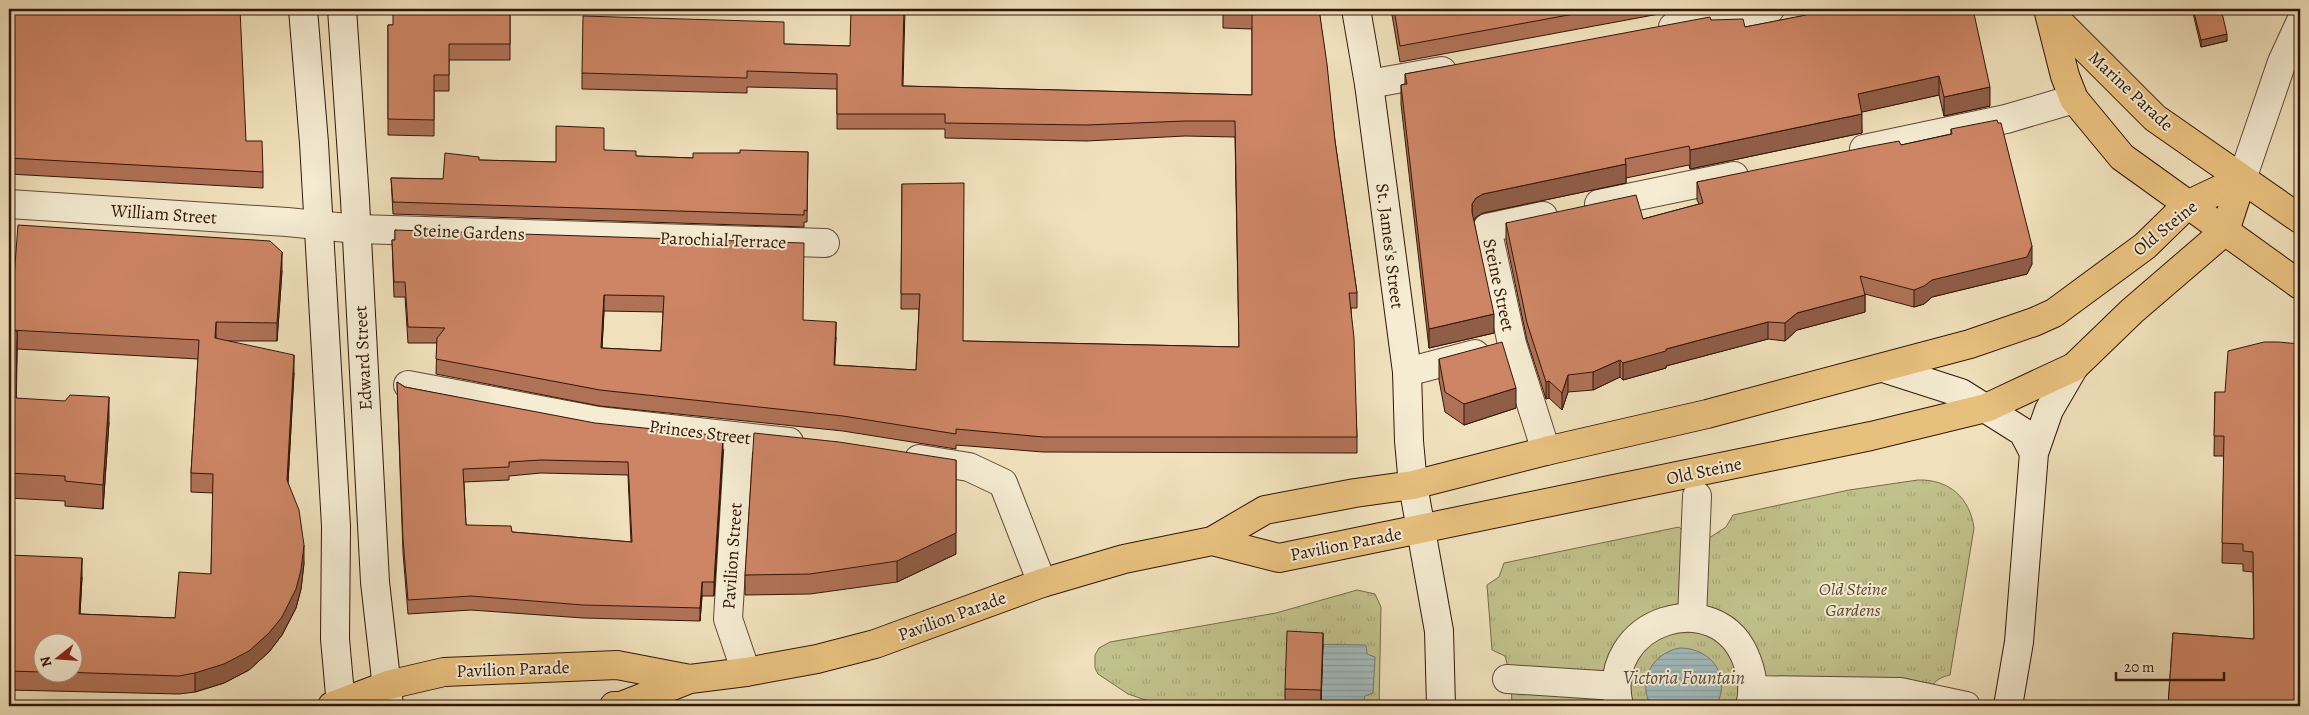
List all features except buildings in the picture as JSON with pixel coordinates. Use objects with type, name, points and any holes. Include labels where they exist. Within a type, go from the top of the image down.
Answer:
[{"type":"main road","name":"Marine Parade","points":[[2049,11],[2065,76],[2074,99],[2122,157],[2300,285]]},
{"type":"main road","name":"Marine Parade","points":[[2049,11],[2155,118],[2300,219]]},
{"type":"main road","name":"Old Steine","points":[[1413,485],[1546,451],[1707,414],[1883,368],[1970,344],[2034,322],[2054,313],[2145,246],[2187,205],[2242,179]]},
{"type":"main road","points":[[2225,231],[2242,179]]},
{"type":"main road","name":"Old Steine","points":[[1422,529],[1871,436],[1986,408],[2074,367],[2139,305],[2225,231]]},
{"type":"main road","name":"Pavilion Parade","points":[[614,706],[621,706],[690,679],[746,672],[817,659],[875,644],[1042,583],[1124,559],[1212,541],[1265,510],[1355,493],[1413,485]]},
{"type":"main road","name":"Pavilion Parade","points":[[1212,541],[1279,558],[1422,529]]},
{"type":"main road","name":"Pavilion Parade","points":[[338,705],[389,695],[444,672],[617,665],[690,679]]},
{"type":"street","name":"Edward Street","points":[[303,9],[336,526],[335,639],[338,705]]},
{"type":"street","name":"Edward Street","points":[[342,9],[357,229],[375,582],[389,695]]},
{"type":"street","name":"St. James's Street","points":[[1356,9],[1369,84],[1407,372],[1409,441],[1413,485]]},
{"type":"street","points":[[1653,31],[1770,9]]},
{"type":"street","points":[[2242,179],[2282,62],[2300,23]]},
{"type":"street","points":[[1369,84],[1467,66]]},
{"type":"street","points":[[1843,154],[2006,119],[2074,99]]},
{"type":"street","name":"Steine Street","points":[[1546,451],[1512,344],[1486,228],[1756,172]]},
{"type":"street","name":"William Street","points":[[9,204],[318,224]]},
{"type":"street","name":"Steine Gardens","points":[[318,224],[357,229],[620,236]]},
{"type":"street","name":"Parochial Terrace","points":[[620,236],[826,243]]},
{"type":"street","name":"Steine Street","points":[[1407,372],[1512,344]]},
{"type":"street","name":"Old Steine","points":[[2008,706],[2019,642],[2034,453],[2049,410],[2074,367]]},
{"type":"street","points":[[1883,368],[1961,393],[2023,432],[2034,453]]},
{"type":"street","name":"Princes Street","points":[[408,385],[598,421],[814,444]]},
{"type":"street","name":"Pavilion Street","points":[[739,437],[728,619],[746,672]]},
{"type":"street","points":[[890,455],[969,467],[1004,483],[1042,583]]},
{"type":"street","points":[[1413,485],[1439,631],[1441,706]]},
{"type":"street","points":[[1692,618],[1697,496]]},
{"type":"street","points":[[1507,679],[1617,696],[1618,666],[1635,638],[1661,622],[1692,618],[1714,625],[1733,638],[1740,647],[1750,668],[1751,698],[1900,692],[1966,706]]},
{"type":"green space","name":"Old Steine Gardens","points":[[1918,480],[1939,483],[1956,492],[1968,508],[1974,528],[1950,675],[1935,682],[1928,695],[1926,706],[1512,706],[1511,679],[1505,656],[1492,650],[1487,585],[1499,577],[1504,563],[1679,527],[1684,532],[1709,538],[1726,527],[1733,515],[1849,490]]},
{"type":"green space","points":[[1357,590],[1375,594],[1381,607],[1379,706],[1163,706],[1128,694],[1098,674],[1095,668],[1095,655],[1099,648],[1110,642],[1276,613]]},
{"type":"water","points":[[1307,644],[1366,645],[1367,654],[1375,657],[1373,693],[1365,696],[1363,704],[1304,702]]},
{"type":"water","name":"Victoria Fountain","points":[[1680,648],[1691,649],[1701,653],[1716,666],[1722,685],[1716,706],[1651,706],[1647,697],[1646,687],[1650,669],[1662,656]]}]
